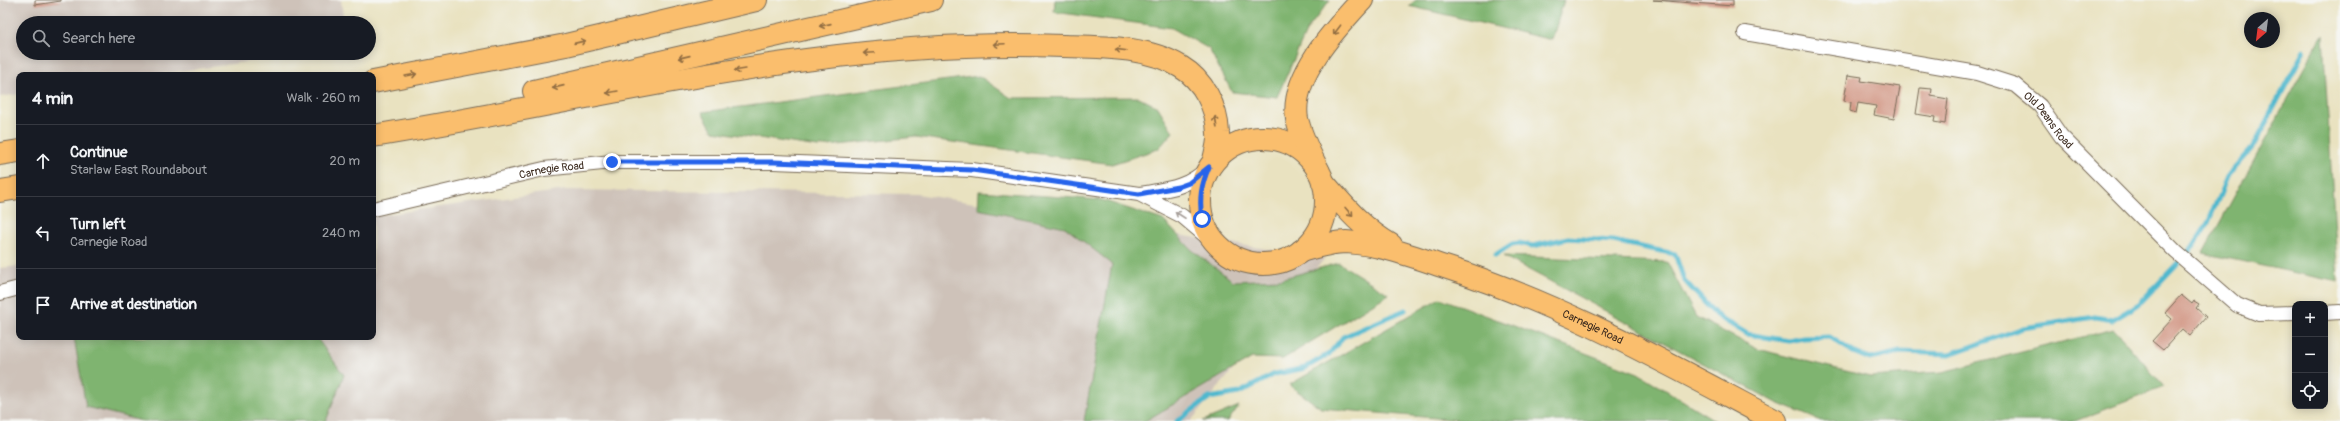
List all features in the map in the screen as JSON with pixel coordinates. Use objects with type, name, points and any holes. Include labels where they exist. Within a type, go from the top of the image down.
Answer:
[{"type":"main road","points":[[376,81],[566,45],[756,0]]},
{"type":"main road","points":[[376,121],[553,88],[931,0]]},
{"type":"main road","points":[[376,135],[694,77],[844,54],[1008,43],[1134,51],[1166,59],[1180,66],[1191,74],[1210,98],[1215,113],[1218,134],[1212,164],[1202,183],[1199,201],[1202,219],[1209,235],[1221,249],[1239,260],[1261,264],[1282,261],[1301,251],[1312,241],[1321,227],[1326,205],[1321,176],[1303,138],[1297,118],[1297,98],[1301,82],[1310,66],[1346,17],[1362,0]]},
{"type":"main road","points":[[1212,164],[1230,147],[1242,142],[1269,138],[1288,143],[1300,150],[1321,176]]},
{"type":"main road","points":[[0,154],[16,151]]},
{"type":"main road","name":"Carnegie Road","points":[[1321,176],[1366,229],[1400,251]]},
{"type":"main road","points":[[0,191],[16,188]]},
{"type":"main road","points":[[0,196],[16,193]]},
{"type":"main road","name":"Carnegie Road","points":[[1301,251],[1344,242],[1400,251],[1482,278],[1552,306],[1615,336],[1776,421]]},
{"type":"street","name":"Old Deans Road","points":[[1744,33],[1977,73],[2015,85],[2040,106],[2060,136],[2176,252],[2238,305],[2259,314],[2292,313]]},
{"type":"street","name":"Carnegie Road","points":[[376,208],[544,169],[612,162],[774,162],[972,170],[1139,194],[1182,216],[1221,249]]},
{"type":"street","name":"Carnegie Road","points":[[1139,194],[1184,185],[1212,164]]},
{"type":"street","points":[[0,293],[16,289]]},
{"type":"street","points":[[2328,312],[2340,312]]},
{"type":"shaded area","points":[[0,0],[341,0],[343,16],[16,16],[16,60],[259,60],[174,72],[16,72],[16,94],[0,97]]},
{"type":"shaded area","points":[[566,190],[917,194],[1325,258],[1191,421],[0,421],[0,268],[16,266],[16,340],[376,340],[376,216]]},
{"type":"green space","points":[[1055,0],[1330,0],[1307,30],[1277,97],[1232,92],[1209,49],[1172,28],[1054,12]]},
{"type":"green space","points":[[1416,0],[1564,0],[1552,40],[1409,6]]},
{"type":"green space","points":[[2323,35],[2338,282],[2203,253]]},
{"type":"green space","points":[[979,76],[1011,98],[1138,97],[1158,107],[1173,132],[1158,149],[1112,164],[916,137],[818,147],[713,131],[702,112]]},
{"type":"green space","points":[[979,191],[1102,200],[1163,220],[1192,250],[1233,281],[1280,279],[1339,263],[1389,294],[1283,359],[1252,358],[1145,421],[1084,421],[1112,264],[1065,227],[978,209]]},
{"type":"green space","points":[[1503,256],[1667,262],[1696,317],[1757,349],[1870,377],[1942,372],[2114,329],[2164,387],[2075,421],[1821,421],[1777,403]]},
{"type":"green space","points":[[1440,298],[1638,373],[1716,421],[1469,421],[1321,408],[1289,385]]},
{"type":"green space","points":[[75,340],[318,340],[344,375],[326,421],[142,421],[86,407]]},
{"type":"green space","points":[[1239,406],[1228,421],[1203,421]]},
{"type":"building","points":[[35,0],[61,0],[61,1],[35,5]]},
{"type":"building","points":[[1653,0],[1733,0],[1733,6]]},
{"type":"building","points":[[1848,75],[1862,77],[1861,81],[1900,87],[1894,119],[1874,115],[1876,106],[1858,103],[1856,113],[1850,111],[1851,102],[1844,101]]},
{"type":"building","points":[[1920,88],[1932,89],[1931,96],[1948,99],[1945,124],[1934,122],[1935,117],[1916,114]]},
{"type":"building","points":[[2181,295],[2192,304],[2194,301],[2199,304],[2196,308],[2206,317],[2190,336],[2182,329],[2163,350],[2152,341],[2172,319],[2165,313]]},
{"type":"waterway","points":[[1495,255],[1512,244],[1519,243],[1533,246],[1568,238],[1613,241],[1675,254],[1684,280],[1716,315],[1747,334],[1789,341],[1803,338],[1830,337],[1853,352],[1870,359],[1900,352],[1950,354],[2023,328],[2095,317],[2113,320],[2139,304],[2192,248],[2207,225],[2227,177],[2251,150],[2304,51]]},
{"type":"waterway","points":[[1177,421],[1209,398],[1239,393],[1275,374],[1305,368],[1329,354],[1343,337],[1405,310]]},
{"type":"route","points":[[612,162],[774,162],[972,170],[1139,194],[1178,187],[1189,183],[1209,167],[1202,183],[1199,201],[1202,219]]}]
